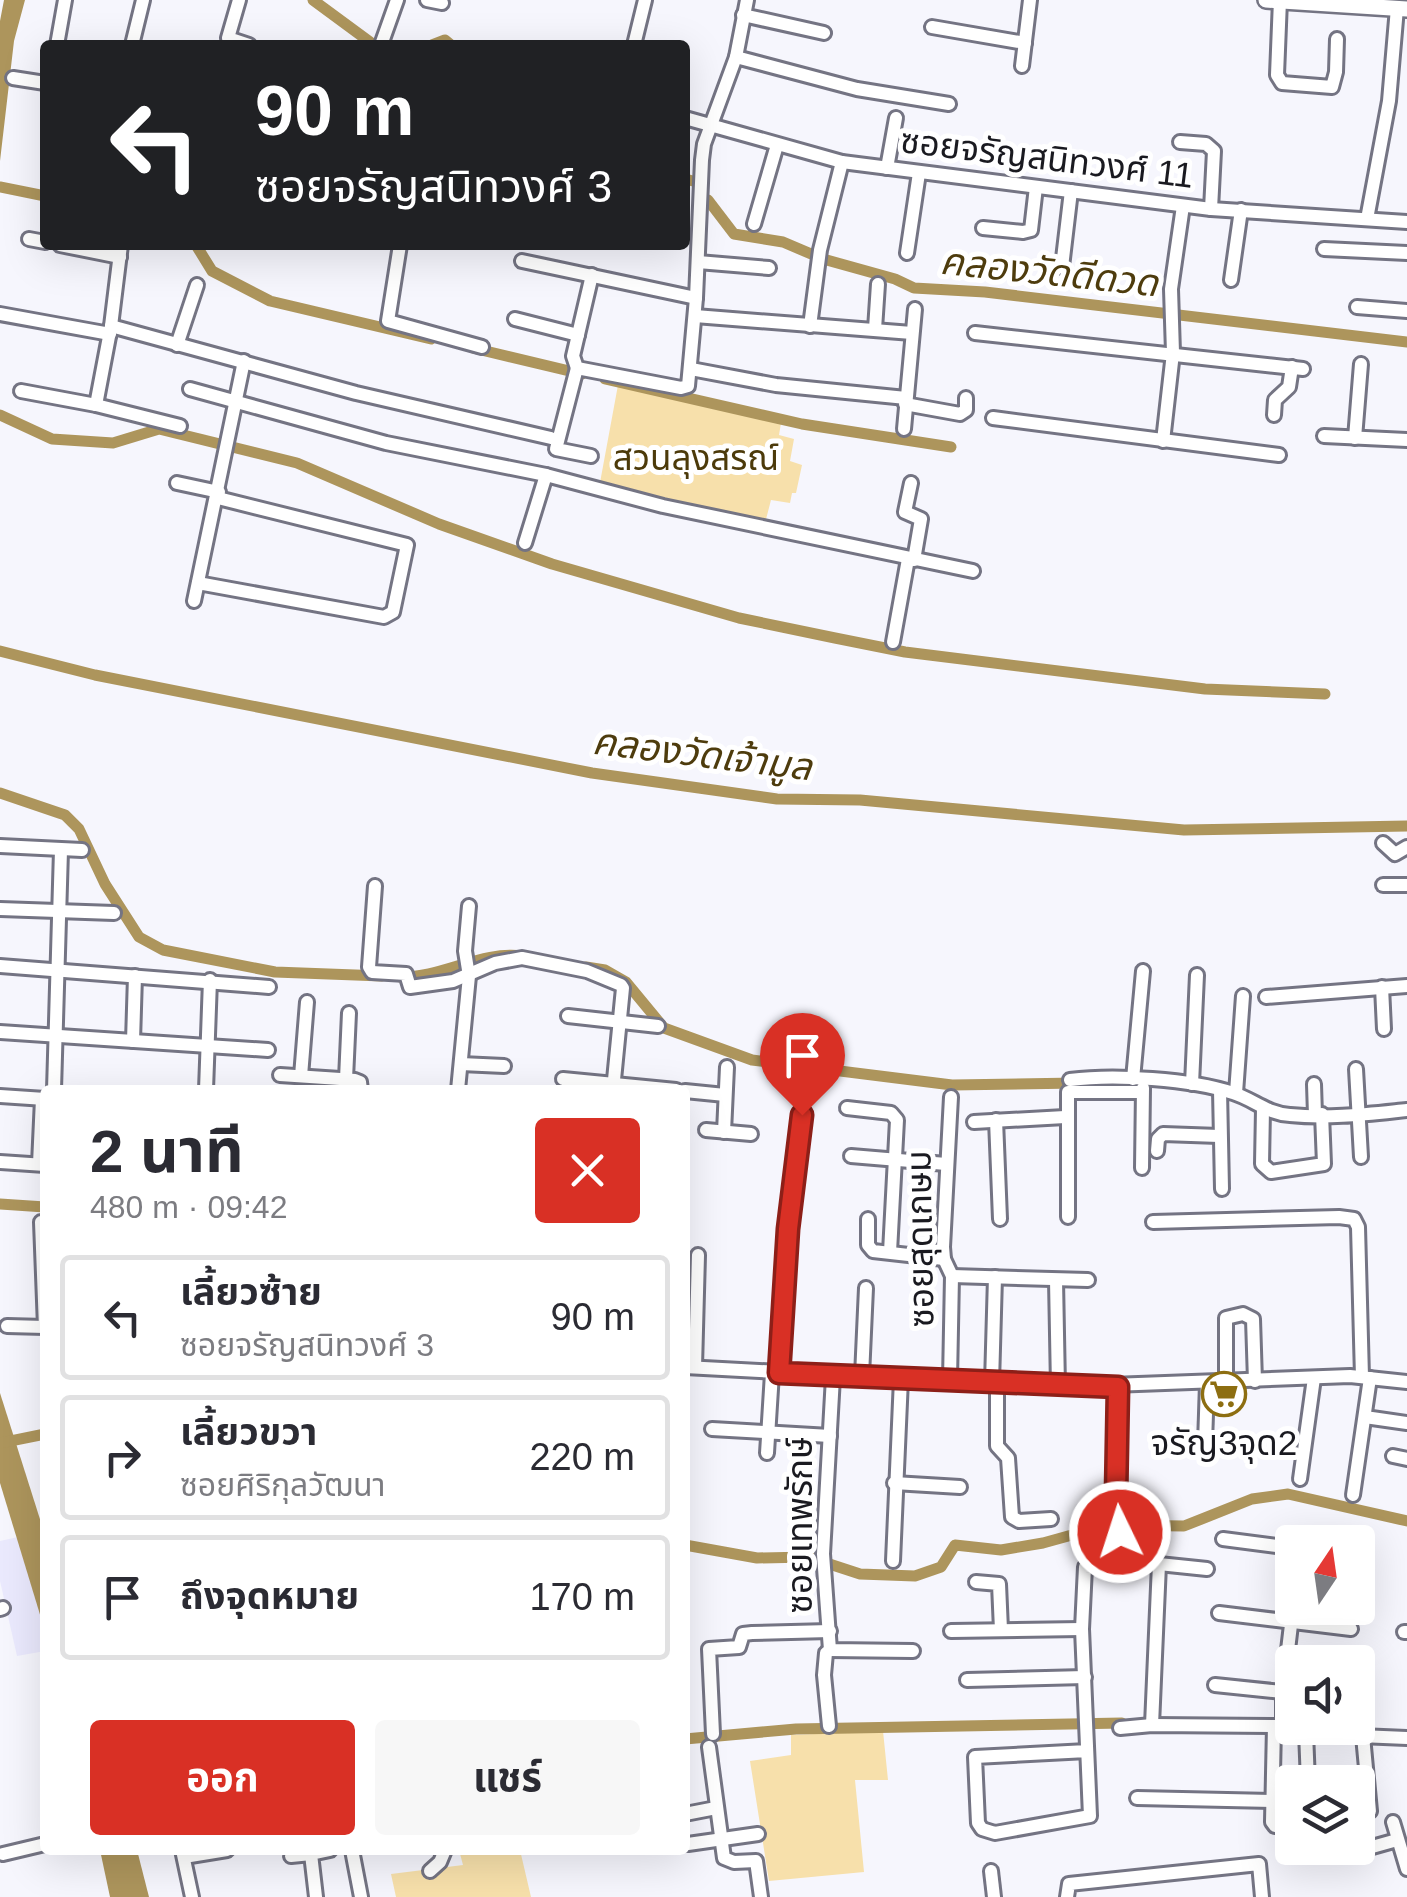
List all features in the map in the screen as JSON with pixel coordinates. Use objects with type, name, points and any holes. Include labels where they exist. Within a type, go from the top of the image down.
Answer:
[{"type":"main road","points":[[1275,1],[1402,9]]},
{"type":"street","points":[[58,40],[65,0]]},
{"type":"street","points":[[133,40],[143,0]]},
{"type":"street","points":[[234,40],[228,38],[239,0]]},
{"type":"street","points":[[383,40],[397,0]]},
{"type":"street","points":[[635,40],[645,0]]},
{"type":"street","points":[[576,372],[688,386],[702,160],[736,57],[747,0]]},
{"type":"street","points":[[1022,66],[1030,0]]},
{"type":"street","points":[[1275,1],[1277,75],[1282,83],[1332,87],[1337,39]]},
{"type":"street","points":[[1368,218],[1402,9]]},
{"type":"street","points":[[743,15],[824,33]]},
{"type":"street","points":[[932,27],[1025,43]]},
{"type":"street","points":[[736,57],[856,89],[949,104]]},
{"type":"street","points":[[12,78],[40,82]]},
{"type":"street","points":[[887,168],[896,118]]},
{"type":"street","name":"ซอยจรัญสนิทวงศ์ 11","points":[[690,119],[842,162],[1182,206],[1407,222]]},
{"type":"street","points":[[1180,142],[1206,144],[1214,151],[1211,209]]},
{"type":"street","points":[[754,224],[777,145]]},
{"type":"street","points":[[810,326],[818,257],[842,162]]},
{"type":"street","points":[[907,253],[919,173]]},
{"type":"street","points":[[984,228],[1030,230],[1036,187]]},
{"type":"street","points":[[1062,267],[1071,191]]},
{"type":"street","points":[[1163,441],[1173,353],[1170,290],[1182,206]]},
{"type":"street","points":[[690,208],[701,211]]},
{"type":"street","points":[[1231,280],[1241,210]]},
{"type":"street","points":[[29,239],[40,241]]},
{"type":"street","points":[[1324,249],[1407,253]]},
{"type":"street","points":[[399,250],[388,321],[482,347]]},
{"type":"street","points":[[96,405],[120,251]]},
{"type":"street","points":[[522,261],[696,298]]},
{"type":"street","points":[[698,262],[769,268]]},
{"type":"street","points":[[591,456],[556,449],[576,372],[573,356],[592,276]]},
{"type":"street","points":[[875,330],[878,284]]},
{"type":"street","points":[[177,344],[197,285]]},
{"type":"street","points":[[1357,307],[1407,311]]},
{"type":"street","points":[[904,429],[915,308]]},
{"type":"street","points":[[0,314],[177,344],[551,438]]},
{"type":"street","points":[[695,316],[912,333]]},
{"type":"street","points":[[515,318],[578,335]]},
{"type":"street","points":[[976,333],[1297,368],[1289,387],[1275,400],[1274,415]]},
{"type":"street","points":[[194,601],[244,360]]},
{"type":"street","points":[[1356,438],[1360,364]]},
{"type":"street","points":[[691,369],[791,387],[906,401],[960,414],[966,410],[966,398]]},
{"type":"street","points":[[190,390],[370,439],[973,572]]},
{"type":"street","points":[[21,391],[180,426]]},
{"type":"street","points":[[993,418],[1279,455]]},
{"type":"street","points":[[1324,436],[1407,440]]},
{"type":"street","points":[[525,543],[546,475]]},
{"type":"street","points":[[894,642],[921,519],[905,512],[911,482]]},
{"type":"street","points":[[177,484],[402,542],[408,549],[393,612],[384,617],[198,584]]},
{"type":"street","points":[[1384,842],[1395,854],[1407,847]]},
{"type":"street","points":[[0,846],[82,850]]},
{"type":"street","points":[[49,1085],[56,1037],[61,850]]},
{"type":"street","points":[[1383,885],[1407,885]]},
{"type":"street","points":[[375,886],[372,972],[407,980],[410,987],[421,986],[522,958],[587,971],[623,988],[613,1085]]},
{"type":"street","points":[[459,1085],[468,971],[468,906]]},
{"type":"street","points":[[0,909],[114,913]]},
{"type":"street","points":[[0,966],[269,987]]},
{"type":"street","points":[[1142,1168],[1143,971]]},
{"type":"street","points":[[1192,1084],[1198,974]]},
{"type":"street","points":[[133,1041],[135,976]]},
{"type":"street","points":[[206,1085],[210,980]]},
{"type":"street","points":[[1266,997],[1407,986]]},
{"type":"street","points":[[1382,987],[1384,1028]]},
{"type":"street","points":[[1236,1094],[1243,996]]},
{"type":"street","points":[[301,1076],[307,1002]]},
{"type":"street","points":[[346,1079],[348,1013]]},
{"type":"street","points":[[568,1016],[658,1026]]},
{"type":"street","points":[[0,1032],[268,1050]]},
{"type":"street","points":[[461,1064],[504,1066]]},
{"type":"street","points":[[724,1132],[727,1067]]},
{"type":"street","points":[[1356,1069],[1360,1158]]},
{"type":"street","points":[[280,1075],[346,1079],[360,1085]]},
{"type":"street","points":[[562,1079],[600,1085]]},
{"type":"street","points":[[1070,1080],[1192,1084],[1236,1094],[1264,1109],[1290,1116],[1407,1110]]},
{"type":"street","points":[[1068,1217],[1068,1092],[1140,1084]]},
{"type":"street","points":[[1264,1109],[1262,1164],[1271,1172],[1324,1164],[1314,1084]]},
{"type":"street","points":[[1220,1090],[1222,1189]]},
{"type":"street","points":[[690,1092],[725,1095]]},
{"type":"street","points":[[0,1096],[40,1096]]},
{"type":"street","name":"ซอยสุดเกษม","points":[[950,1380],[952,1276],[944,1260],[951,1097]]},
{"type":"street","points":[[847,1108],[896,1115],[890,1252]]},
{"type":"street","points":[[767,1452],[802,1115]]},
{"type":"street","points":[[974,1122],[1066,1117]]},
{"type":"street","points":[[996,1120],[1000,1219]]},
{"type":"street","points":[[706,1130],[751,1134]]},
{"type":"street","points":[[1157,1150],[1163,1134],[1219,1136]]},
{"type":"street","points":[[852,1156],[946,1164]]},
{"type":"street","points":[[0,1162],[40,1164]]},
{"type":"street","points":[[1153,1222],[1339,1216],[1354,1219],[1358,1227],[1366,1377],[1365,1418],[1353,1494]]},
{"type":"street","points":[[868,1218],[869,1248],[944,1260]]},
{"type":"street","points":[[698,1255],[690,1367],[1058,1387],[1366,1377],[1407,1382]]},
{"type":"street","points":[[952,1276],[1088,1280]]},
{"type":"street","points":[[995,1277],[997,1446],[1008,1458],[1012,1516],[1019,1521],[1051,1519]]},
{"type":"street","points":[[1056,1280],[1058,1387]]},
{"type":"street","points":[[862,1376],[866,1288]]},
{"type":"street","points":[[1226,1382],[1226,1318],[1243,1314],[1253,1319],[1255,1381]]},
{"type":"street","points":[[8,1326],[40,1326]]},
{"type":"street","name":"ซอยเทพรักษ์","points":[[833,1377],[823,1554],[830,1650],[913,1651]]},
{"type":"street","points":[[1300,1480],[1314,1378]]},
{"type":"street","points":[[893,1561],[902,1379]]},
{"type":"street","points":[[1205,1444],[1207,1384]]},
{"type":"street","points":[[1118,1387],[1119,1525],[1123,1556],[1118,1564]]},
{"type":"street","points":[[1365,1418],[1407,1423]]},
{"type":"street","points":[[712,1429],[830,1436]]},
{"type":"street","points":[[894,1483],[960,1487]]},
{"type":"street","points":[[1223,1539],[1275,1546]]},
{"type":"street","points":[[1152,1725],[1159,1564]]},
{"type":"street","points":[[1087,1751],[975,1757],[978,1823],[982,1829],[995,1833],[1090,1816],[1082,1629],[1085,1567],[1159,1564],[1207,1570]]},
{"type":"street","points":[[976,1582],[993,1582],[1001,1587],[1002,1630]]},
{"type":"street","points":[[1218,1613],[1275,1615]]},
{"type":"street","points":[[1335,1625],[1352,1629]]},
{"type":"street","points":[[951,1631],[1082,1629]]},
{"type":"street","points":[[761,1897],[756,1860],[725,1861],[720,1840],[711,1740],[709,1649],[740,1647],[743,1634],[830,1631]]},
{"type":"street","points":[[829,1726],[824,1675],[826,1652],[830,1650]]},
{"type":"street","points":[[967,1680],[1085,1677]]},
{"type":"street","points":[[1215,1685],[1275,1691]]},
{"type":"street","points":[[1120,1728],[1275,1728]]},
{"type":"street","points":[[1375,1737],[1407,1738]]},
{"type":"street","points":[[1275,1824],[1277,1745]]},
{"type":"street","points":[[1137,1798],[1273,1801]]},
{"type":"street","points":[[690,1813],[716,1808]]},
{"type":"street","points":[[1392,1822],[1407,1870]]},
{"type":"street","points":[[690,1844],[758,1834]]},
{"type":"street","points":[[1375,1846],[1397,1840]]},
{"type":"street","points":[[1,1851],[40,1845]]},
{"type":"street","points":[[183,1855],[192,1897]]},
{"type":"street","points":[[292,1856],[302,1855]]},
{"type":"street","points":[[311,1855],[316,1897]]},
{"type":"street","points":[[353,1855],[360,1897]]},
{"type":"street","points":[[430,1870],[443,1855]]},
{"type":"street","points":[[1067,1897],[1069,1884],[1259,1864],[1262,1897]]},
{"type":"street","points":[[990,1870],[994,1897]]},
{"type":"shaded area","points":[[4,0],[25,0],[14,41],[0,161],[0,21]]},
{"type":"shaded area","points":[[0,1393],[40,1519],[40,1615],[0,1483]]},
{"type":"shaded area","points":[[18,1537],[40,1614],[40,1652],[17,1656],[0,1581],[0,1541]]},
{"type":"shaded area","points":[[101,1855],[138,1855],[149,1897],[110,1897]]},
{"type":"green space","name":"สวนลุงสรณ์","points":[[618,385],[781,423],[779,435],[794,439],[790,461],[802,465],[790,503],[771,500],[764,527],[599,488]]},
{"type":"green space","points":[[883,1731],[888,1780],[855,1780],[864,1872],[769,1881],[750,1761],[791,1755],[791,1735]]},
{"type":"green space","points":[[460,1855],[521,1855],[531,1897],[396,1897],[391,1874],[463,1865]]},
{"type":"waterway","name":"คลองวัดดีดวด","points":[[313,0],[367,40]]},
{"type":"waterway","name":"คลองวัดดีดวด","points":[[690,180],[697,182]]},
{"type":"waterway","points":[[0,187],[40,195]]},
{"type":"waterway","name":"คลองวัดดีดวด","points":[[708,200],[734,234],[783,242],[914,288],[985,292],[1407,342]]},
{"type":"waterway","points":[[199,250],[212,271],[270,301],[431,339]]},
{"type":"waterway","points":[[473,348],[582,374]]},
{"type":"waterway","points":[[605,379],[802,424],[951,447]]},
{"type":"waterway","points":[[0,415],[52,439],[113,443],[159,429],[297,463],[439,524],[552,564],[739,618],[905,652],[1205,689],[1325,694]]},
{"type":"waterway","name":"คลองวัดเจ้ามูล","points":[[0,651],[95,675],[592,773],[777,799],[860,800],[1184,830],[1407,826]]},
{"type":"waterway","points":[[0,793],[65,815],[79,829],[105,884],[139,937],[163,950],[275,972],[382,976]]},
{"type":"waterway","points":[[400,977],[492,957],[523,956]]},
{"type":"waterway","points":[[586,967],[605,970],[626,982],[664,1028],[752,1060],[952,1085],[1077,1083]]},
{"type":"waterway","points":[[0,1204],[40,1207]]},
{"type":"waterway","points":[[0,1443],[40,1435]]},
{"type":"waterway","points":[[690,1546],[757,1558],[808,1557],[860,1574],[915,1576],[941,1567],[955,1545],[1001,1550],[1108,1525],[1184,1526],[1252,1499],[1288,1494],[1407,1521]]},
{"type":"waterway","points":[[690,1739],[796,1729],[1122,1723]]},
{"type":"place","name":"จรัญ3จุด2","points":[[1224,1394]]},
{"type":"route","points":[[802,1115],[788,1229],[779,1373],[1118,1387],[1116,1496],[1120,1532]]}]
